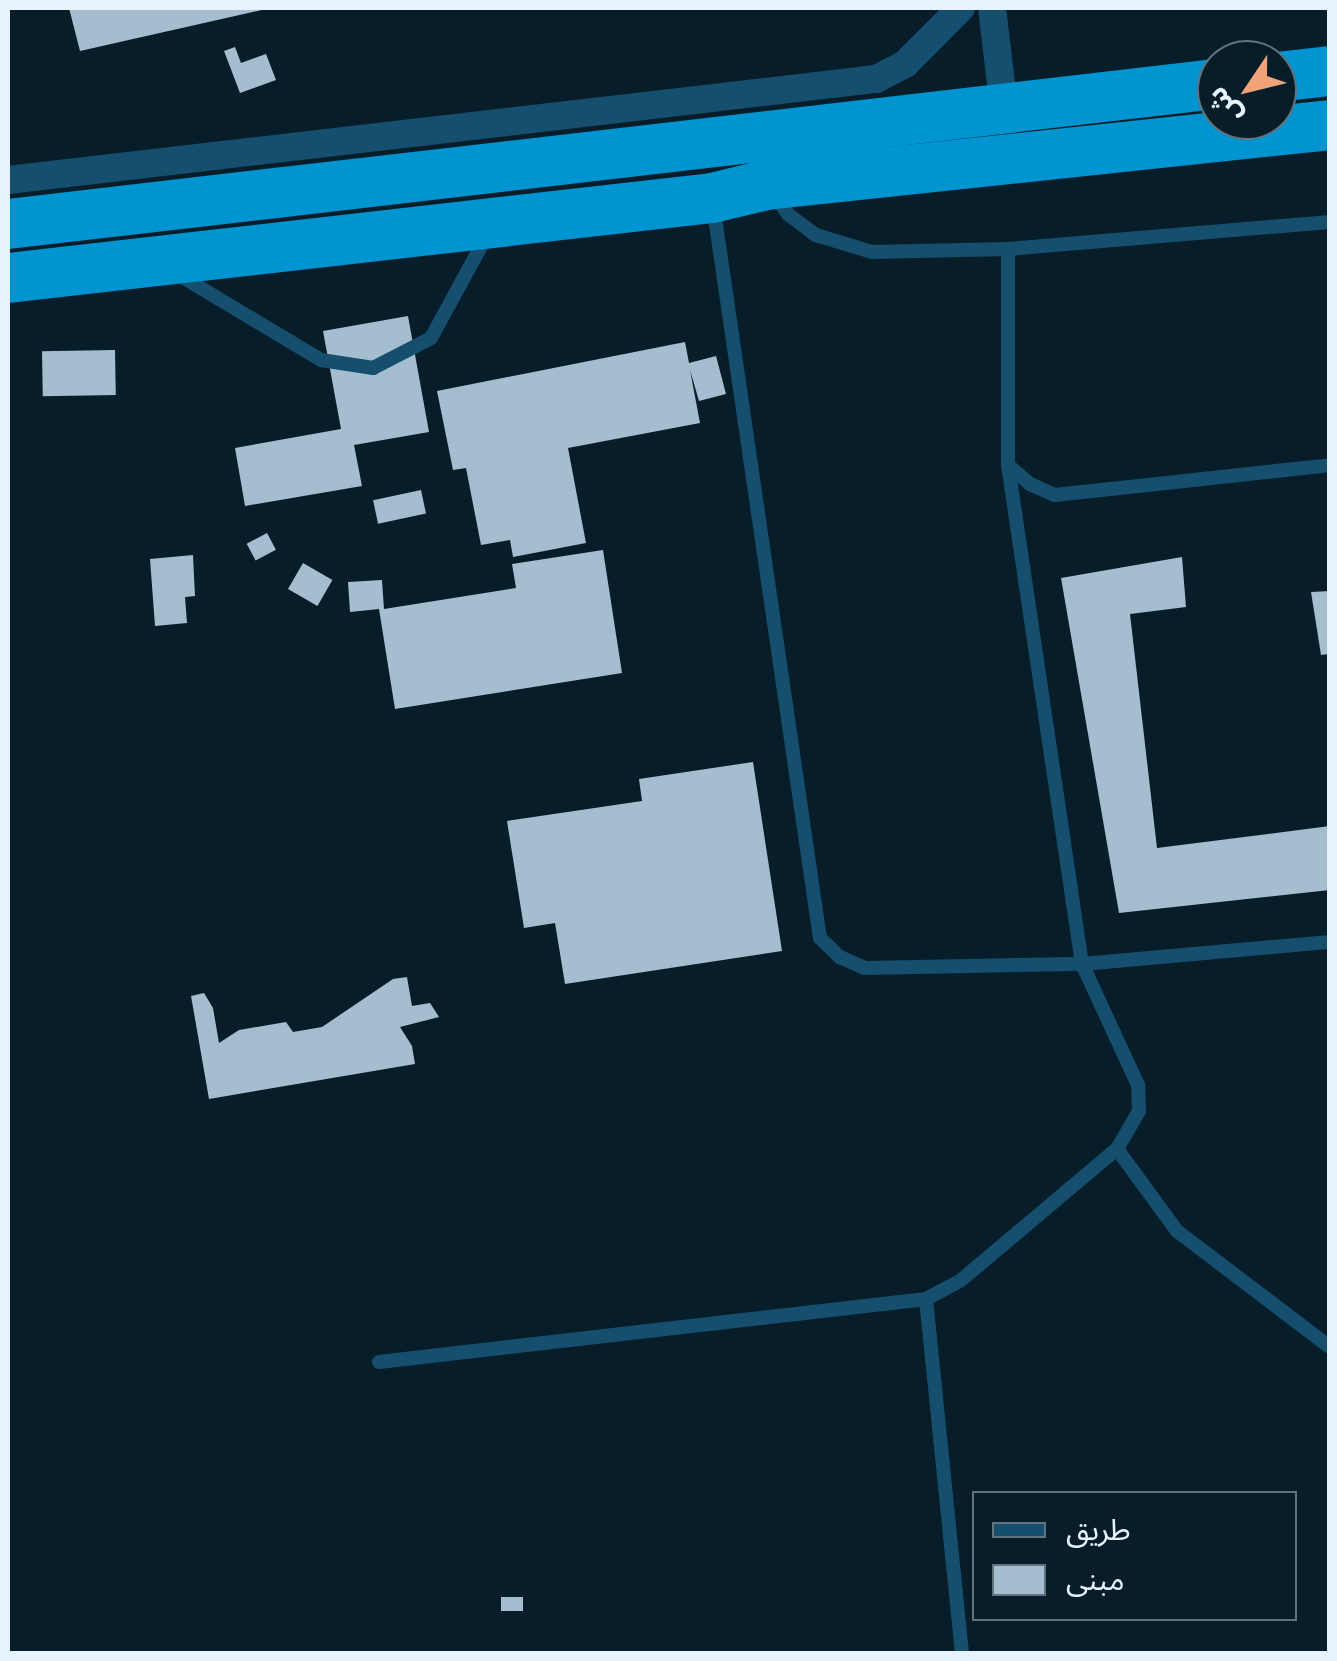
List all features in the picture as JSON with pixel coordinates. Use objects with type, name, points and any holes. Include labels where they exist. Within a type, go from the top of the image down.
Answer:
[{"type":"highway","points":[[1297,75],[1330,71]]},
{"type":"highway","points":[[8,224],[1197,86]]},
{"type":"highway","points":[[8,278],[492,225],[712,198],[766,185],[1330,124]]},
{"type":"street","points":[[8,180],[876,79],[904,64],[961,8]]},
{"type":"street","points":[[992,8],[1004,109]]},
{"type":"lane","points":[[766,185],[789,215],[816,234],[872,252],[1008,249],[1330,222]]},
{"type":"lane","points":[[712,198],[820,938],[840,957],[865,968],[1082,964],[1330,942]]},
{"type":"lane","points":[[156,262],[321,360],[374,368],[431,338],[492,225]]},
{"type":"lane","points":[[378,1362],[926,1299],[960,1281],[1118,1148],[1139,1111],[1138,1085],[1082,964],[1008,465],[1008,249]]},
{"type":"lane","points":[[1008,465],[1030,484],[1055,495],[1330,465]]},
{"type":"lane","points":[[1118,1148],[1177,1230],[1330,1347]]},
{"type":"lane","points":[[926,1299],[962,1654]]},
{"type":"building","points":[[69,8],[266,8],[266,9],[80,51]]},
{"type":"building","points":[[235,47],[241,63],[266,54],[276,80],[240,93],[224,51]]},
{"type":"building","points":[[408,316],[429,432],[354,445],[362,486],[245,506],[235,448],[341,429],[323,331]]},
{"type":"building","points":[[685,342],[689,363],[716,356],[726,394],[699,401],[690,370],[700,423],[568,448],[586,543],[513,557],[510,540],[481,545],[466,468],[453,470],[437,391]]},
{"type":"building","points":[[115,350],[116,395],[43,396],[42,351]]},
{"type":"building","points":[[421,490],[426,513],[378,524],[373,500]]},
{"type":"building","points":[[267,533],[276,550],[256,561],[247,544]]},
{"type":"building","points":[[603,550],[622,673],[395,709],[379,609],[350,612],[348,582],[382,580],[384,609],[516,588],[512,564]]},
{"type":"building","points":[[193,555],[195,596],[185,597],[187,623],[155,626],[150,559]]},
{"type":"building","points":[[1182,557],[1186,607],[1130,614],[1157,848],[1330,826],[1330,890],[1119,913],[1061,578]]},
{"type":"building","points":[[303,563],[332,580],[317,606],[288,589]]},
{"type":"building","points":[[1330,591],[1330,654],[1321,655],[1311,592]]},
{"type":"building","points":[[753,762],[782,951],[565,984],[555,923],[524,928],[507,821],[642,801],[639,779]]},
{"type":"building","points":[[407,977],[412,1006],[430,1003],[439,1017],[400,1027],[412,1046],[415,1064],[209,1099],[191,996],[204,993],[213,1008],[219,1043],[239,1030],[286,1022],[293,1032],[322,1027],[393,979]]},
{"type":"building","points":[[501,1597],[523,1597],[523,1611],[501,1611]]}]
